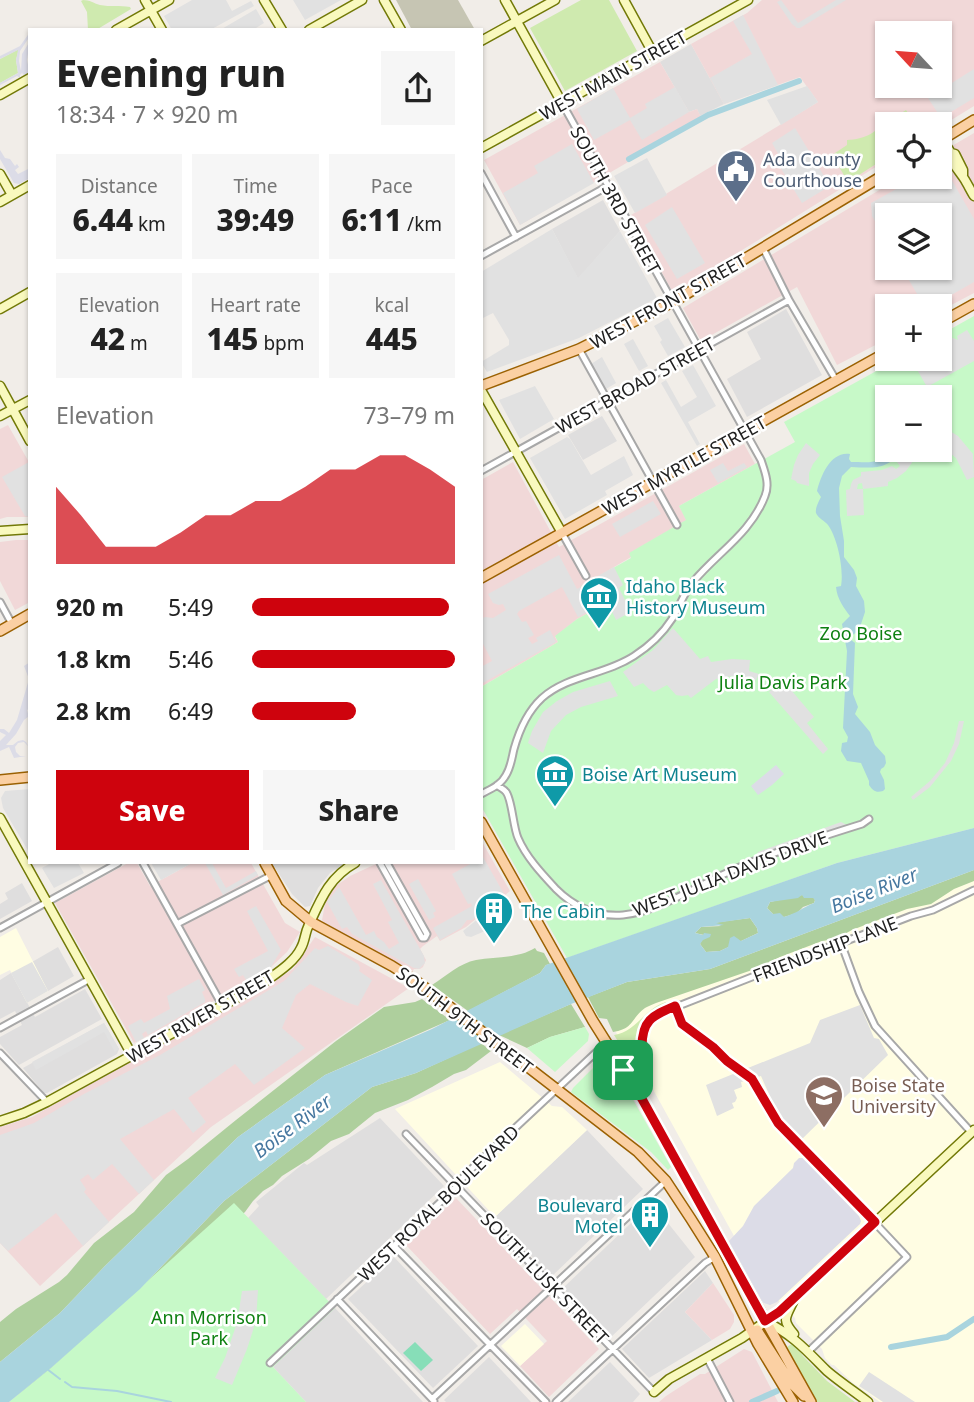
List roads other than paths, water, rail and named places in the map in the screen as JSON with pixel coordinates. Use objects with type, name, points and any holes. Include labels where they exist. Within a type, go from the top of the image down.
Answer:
[{"type":"main road","points":[[952,133],[974,120]]},
{"type":"main road","name":"WEST FRONT STREET","points":[[483,387],[579,349],[673,302],[875,180]]},
{"type":"main road","points":[[952,316],[974,304]]},
{"type":"main road","name":"WEST MYRTLE STREET","points":[[483,577],[875,359]]},
{"type":"main road","points":[[0,631],[28,615]]},
{"type":"main road","points":[[0,779],[28,777]]},
{"type":"main road","points":[[483,826],[593,1021],[642,1099],[810,1402]]},
{"type":"main road","name":"SOUTH 9TH STREET","points":[[266,864],[286,901],[311,922],[392,966],[424,987],[638,1152],[666,1181],[715,1257],[754,1330]]},
{"type":"main road","points":[[754,1330],[791,1383],[810,1402]]},
{"type":"main road","points":[[754,1330],[793,1402]]},
{"type":"street","points":[[145,0],[161,28]]},
{"type":"street","points":[[120,28],[169,0]]},
{"type":"street","points":[[264,0],[281,28]]},
{"type":"street","points":[[313,28],[362,0]]},
{"type":"street","points":[[384,0],[400,28]]},
{"type":"street","points":[[505,0],[562,103]]},
{"type":"street","points":[[483,40],[555,0]]},
{"type":"street","points":[[624,0],[653,53]]},
{"type":"street","name":"WEST MAIN STREET","points":[[483,148],[746,1]]},
{"type":"street","points":[[0,95],[28,79]]},
{"type":"street","name":"SOUTH 3RD STREET","points":[[497,785],[506,775],[518,736],[535,705],[558,687],[612,667],[648,646],[671,620],[691,584],[732,544],[752,519],[768,486],[761,460],[562,103]]},
{"type":"street","points":[[952,161],[974,196]]},
{"type":"street","points":[[0,174],[12,195]]},
{"type":"street","points":[[483,177],[516,237]]},
{"type":"street","points":[[0,202],[28,186]]},
{"type":"street","points":[[483,255],[608,186]]},
{"type":"street","points":[[763,248],[789,300],[836,380]]},
{"type":"street","points":[[0,309],[28,293]]},
{"type":"street","name":"WEST BROAD STREET","points":[[483,470],[789,300]]},
{"type":"street","points":[[579,349],[677,526]]},
{"type":"street","points":[[0,386],[28,437]]},
{"type":"street","points":[[483,392],[586,576]]},
{"type":"street","points":[[0,416],[28,401]]},
{"type":"street","points":[[0,531],[28,529]]},
{"type":"street","points":[[0,602],[12,624]]},
{"type":"street","points":[[483,793],[497,785]]},
{"type":"street","name":"WEST JULIA DAVIS DRIVE","points":[[497,785],[508,795],[518,838],[540,871],[574,904],[596,913],[623,915],[641,911],[773,853],[862,824],[869,819]]},
{"type":"street","points":[[0,818],[132,1055]]},
{"type":"street","points":[[0,928],[116,864]]},
{"type":"street","points":[[144,864],[222,1005]]},
{"type":"street","name":"WEST RIVER STREET","points":[[0,1121],[47,1102],[262,984],[289,962],[301,948],[327,887],[344,869],[353,864]]},
{"type":"street","points":[[381,864],[422,938],[425,938],[427,934],[388,864]]},
{"type":"street","points":[[177,924],[272,875]]},
{"type":"street","name":"FRIENDSHIP LANE","points":[[642,1060],[643,1034],[649,1020],[660,1013],[911,916],[933,910],[974,890]]},
{"type":"street","points":[[654,1392],[668,1379],[742,1338],[779,1312],[973,1131],[875,1026],[841,943]]},
{"type":"street","points":[[0,1028],[90,979]]},
{"type":"street","points":[[675,1006],[682,1024],[752,1079],[778,1123],[907,1257],[809,1352]]},
{"type":"street","name":"WEST ROYAL BOULEVARD","points":[[270,1363],[606,1043]]},
{"type":"street","points":[[0,1053],[47,1102]]},
{"type":"street","points":[[623,1070],[636,1068],[642,1060]]},
{"type":"street","points":[[642,1060],[642,1099]]},
{"type":"street","name":"SOUTH LUSK STREET","points":[[406,1134],[654,1392]]},
{"type":"street","points":[[337,1299],[434,1401],[666,1181]]},
{"type":"street","points":[[394,1246],[546,1402]]},
{"type":"street","points":[[556,1402],[705,1263],[715,1257]]},
{"type":"street","points":[[795,1297],[785,1320],[786,1325],[829,1372],[868,1402]]},
{"type":"street","points":[[765,1321],[783,1330],[802,1345]]},
{"type":"street","points":[[707,1358],[730,1402]]},
{"type":"water","points":[[843,454],[850,454],[851,462],[889,462],[867,468],[851,467],[842,476],[839,488],[844,557],[854,570],[856,586],[864,601],[865,612],[860,627],[850,639],[855,643],[853,694],[858,707],[855,714],[885,756],[886,763],[880,772],[885,789],[878,792],[869,785],[861,763],[847,761],[841,751],[842,743],[847,742],[848,737],[843,728],[847,651],[842,624],[850,616],[841,603],[836,587],[841,586],[842,579],[837,546],[832,531],[816,513],[821,497],[817,491],[824,471],[832,460]]},
{"type":"water","name":"Boise River","points":[[974,828],[974,870],[710,969],[627,982],[416,1073],[372,1087],[224,1201],[140,1289],[9,1402],[0,1402],[0,1362],[60,1313],[238,1137],[325,1075],[432,1029],[540,973],[546,965],[837,863]],"holes":[[[802,895],[804,898],[813,898],[814,903],[784,917],[780,913],[773,914],[767,908],[770,902]],[[750,918],[758,933],[741,941],[734,936],[730,938],[728,947],[720,951],[706,952],[700,944],[711,934],[695,933],[701,927],[724,925],[716,923]]]},
{"type":"waterway","points":[[629,159],[708,115],[799,81]]},
{"type":"waterway","points":[[891,1347],[947,1337],[974,1319]]},
{"type":"waterway","points":[[47,1369],[60,1379]]},
{"type":"waterway","points":[[65,1382],[72,1387],[117,1391],[171,1402]]},
{"type":"waterway","points":[[752,1402],[777,1391]]},
{"type":"place","name":"Ada County Courthouse","points":[[736,203]]},
{"type":"place","name":"Idaho Black History Museum","points":[[599,630]]},
{"type":"place","name":"Boise Art Museum","points":[[555,808]]},
{"type":"place","name":"The Cabin","points":[[494,945]]},
{"type":"place","name":"Boise State University","points":[[824,1129]]},
{"type":"place","name":"Boulevard Motel","points":[[650,1249]]},
{"type":"park label","name":"Zoo Boise","points":[[861,633]]},
{"type":"park label","name":"Julia Davis Park","points":[[783,682]]},
{"type":"park label","name":"Ann Morrison Park","points":[[209,1327]]}]
